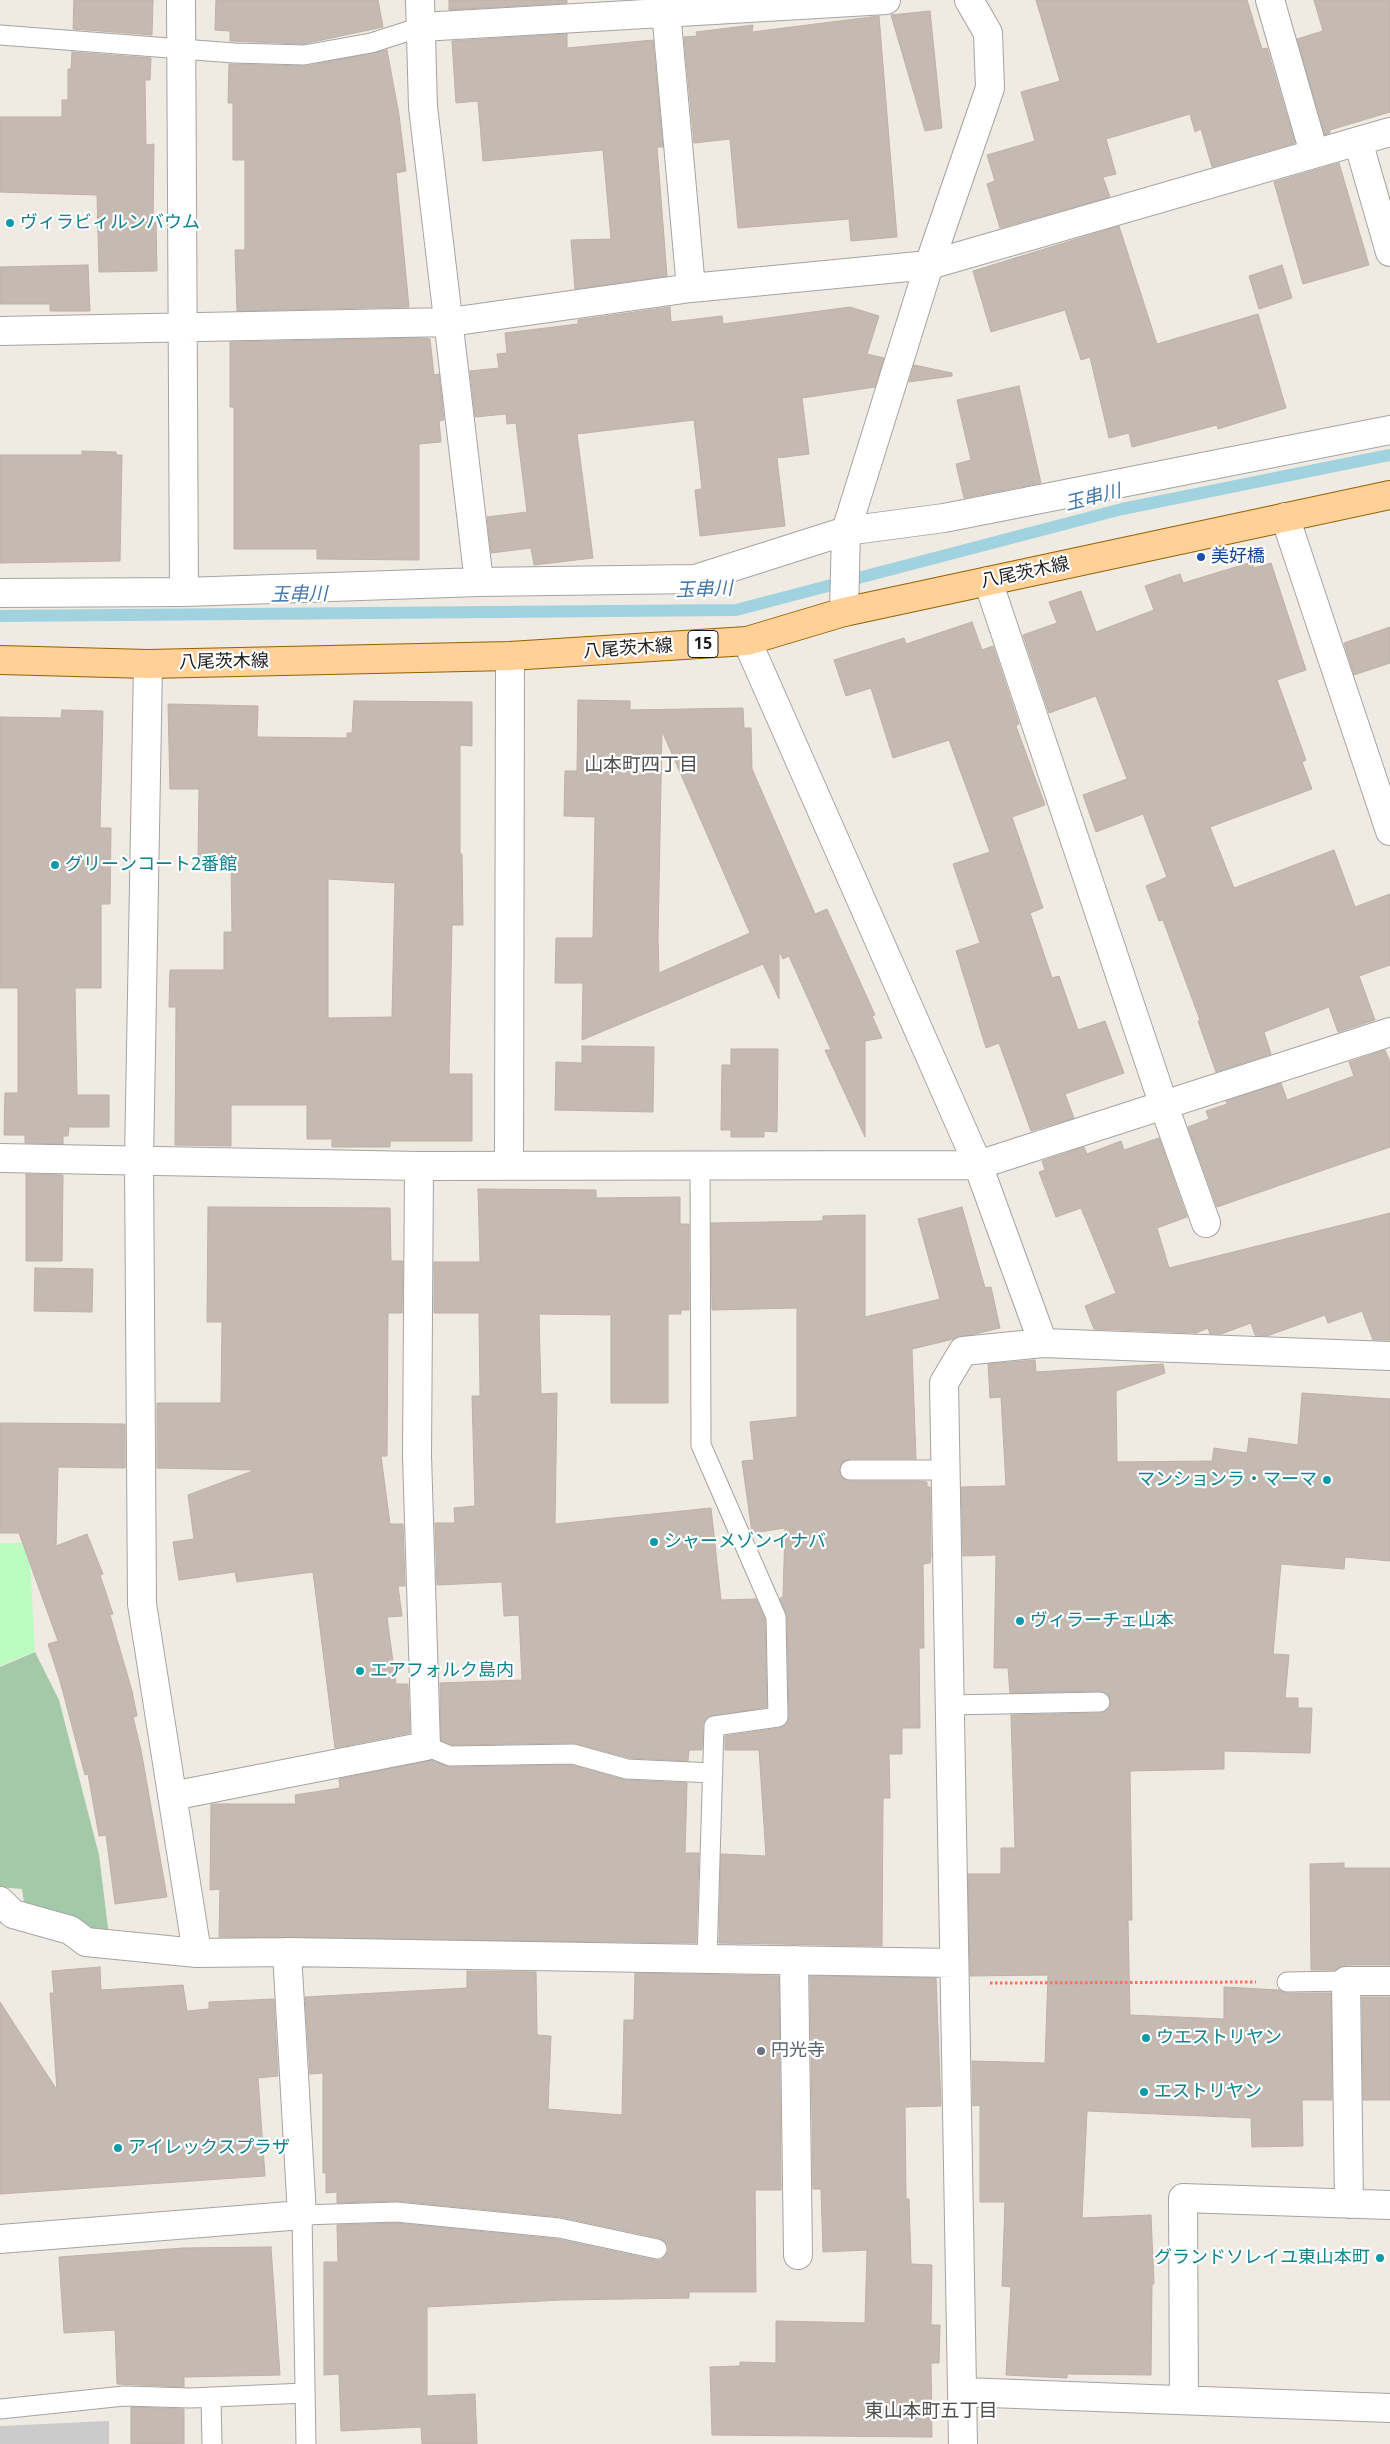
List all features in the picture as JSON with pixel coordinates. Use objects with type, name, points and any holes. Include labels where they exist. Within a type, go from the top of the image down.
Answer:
[{"type":"main road","name":"八尾茨木線","points":[[0,660],[148,664],[510,656],[747,641],[844,612],[1390,496]]},
{"type":"street","points":[[182,0],[184,592]]},
{"type":"street","points":[[420,0],[423,107],[450,322],[479,582]]},
{"type":"street","points":[[421,27],[665,6],[886,0]]},
{"type":"street","points":[[844,612],[846,531],[929,265],[990,88],[988,33],[969,0]]},
{"type":"street","points":[[1270,0],[1314,153]]},
{"type":"street","points":[[665,6],[691,288]]},
{"type":"street","points":[[0,331],[450,322],[691,288],[929,265],[1390,132]]},
{"type":"street","points":[[1358,141],[1390,252]]},
{"type":"street","points":[[0,593],[184,592],[479,582],[695,579],[846,531],[944,518],[1390,430]]},
{"type":"street","points":[[1285,518],[1390,831]]},
{"type":"street","points":[[988,581],[1164,1106],[1206,1223]]},
{"type":"street","points":[[747,641],[978,1165],[1043,1343]]},
{"type":"street","points":[[509,1166],[510,656]]},
{"type":"street","points":[[148,664],[139,1160],[142,1604],[197,1953]]},
{"type":"street","points":[[0,1158],[419,1166],[978,1165],[1390,1032]]},
{"type":"street","points":[[172,1796],[426,1746],[416,1456],[419,1166]]},
{"type":"street","points":[[964,2444],[944,1383],[963,1351],[1043,1343],[1390,1356]]},
{"type":"street","points":[[0,1901],[13,1914],[70,1930],[86,1942],[197,1953],[287,1952],[794,1960],[954,1973]]},
{"type":"street","points":[[0,2239],[302,2215],[287,1952]]},
{"type":"street","points":[[794,1960],[798,2255]]},
{"type":"street","points":[[1349,2204],[1346,1981],[1390,1981]]},
{"type":"street","points":[[1184,2400],[1183,2198],[1390,2206]]},
{"type":"street","points":[[963,2392],[1390,2408]]},
{"type":"lane","points":[[0,35],[234,53],[304,55],[372,43],[421,27]]},
{"type":"lane","points":[[700,1166],[701,1445],[776,1617],[778,1716],[714,1726],[707,1959]]},
{"type":"lane","points":[[850,1470],[946,1470]]},
{"type":"lane","points":[[950,1705],[1100,1702]]},
{"type":"lane","points":[[426,1746],[450,1756],[573,1754],[627,1769],[713,1773]]},
{"type":"lane","points":[[1287,1982],[1346,1981]]},
{"type":"lane","points":[[306,2444],[302,2215],[396,2212],[559,2228],[657,2249]]},
{"type":"lane","points":[[0,2409],[124,2396],[211,2397],[305,2393]]},
{"type":"lane","points":[[211,2397],[212,2444]]},
{"type":"path","points":[[954,1973],[1287,1982]]},
{"type":"shaded area","points":[[109,2421],[109,2444],[0,2444],[0,2426]]},
{"type":"green space","points":[[0,1543],[29,1543],[35,1651],[0,1666]]},
{"type":"green space","points":[[35,1652],[59,1700],[99,1855],[109,1936],[25,1909],[22,1889],[0,1887],[0,1667]]},
{"type":"building","points":[[74,0],[153,0],[152,35],[73,29]]},
{"type":"building","points":[[216,0],[378,0],[383,27],[303,44],[230,41],[230,31],[215,30]]},
{"type":"building","points":[[449,0],[567,0],[567,3],[449,10]]},
{"type":"building","points":[[1036,0],[1247,0],[1262,49],[1267,48],[1295,143],[1212,167],[1201,129],[1195,132],[1190,114],[1106,139],[1116,174],[1103,177],[1110,197],[1000,228],[987,184],[995,181],[987,155],[1035,141],[1021,92],[1060,81]]},
{"type":"building","points":[[1314,0],[1390,0],[1390,112],[1330,130],[1330,133],[1325,135],[1297,39],[1323,31]]},
{"type":"building","points":[[930,11],[942,128],[925,131],[891,15]]},
{"type":"building","points":[[879,16],[897,237],[851,241],[849,219],[738,228],[730,139],[694,143],[684,37],[697,36],[696,32],[753,25],[752,32]]},
{"type":"building","points":[[567,34],[567,48],[653,40],[663,147],[657,147],[667,276],[575,289],[571,240],[611,239],[603,150],[483,161],[478,101],[456,103],[452,41]]},
{"type":"building","points":[[387,50],[399,115],[406,171],[396,173],[409,307],[237,311],[235,250],[245,250],[245,160],[233,160],[233,103],[228,103],[229,64],[306,66]]},
{"type":"building","points":[[72,52],[151,58],[150,80],[145,80],[146,145],[154,144],[153,223],[156,222],[157,271],[99,272],[97,195],[0,192],[0,117],[62,117],[62,100],[68,100],[68,69],[71,69]]},
{"type":"building","points":[[1339,163],[1369,265],[1303,284],[1274,182]]},
{"type":"building","points":[[1119,226],[1157,344],[1258,314],[1286,408],[1218,429],[1217,425],[1132,447],[1129,433],[1109,438],[1090,357],[1081,360],[1065,310],[991,332],[973,271]]},
{"type":"building","points":[[88,265],[90,311],[50,311],[50,304],[0,304],[0,267]]},
{"type":"building","points":[[1282,265],[1292,298],[1259,309],[1249,276]]},
{"type":"building","points":[[670,307],[671,322],[722,316],[723,324],[850,307],[879,316],[867,354],[884,358],[875,387],[802,398],[809,454],[777,458],[785,526],[700,536],[695,490],[702,489],[694,420],[577,434],[593,558],[534,565],[531,548],[491,553],[487,517],[527,512],[516,423],[507,424],[506,414],[475,417],[470,371],[499,368],[497,354],[507,353],[505,333],[578,324],[578,320]]},
{"type":"building","points":[[430,339],[434,375],[439,374],[444,420],[439,421],[441,442],[419,444],[419,560],[317,559],[317,549],[234,549],[234,407],[230,407],[230,342]]},
{"type":"building","points":[[914,365],[952,373],[952,376],[909,382]]},
{"type":"building","points":[[1019,386],[1041,483],[964,498],[956,464],[971,460],[957,400]]},
{"type":"building","points":[[82,451],[116,452],[116,455],[122,455],[120,561],[0,563],[0,455],[82,455]]},
{"type":"building","points":[[1252,562],[1254,568],[1271,563],[1306,670],[1277,680],[1306,760],[1302,762],[1312,789],[1210,827],[1234,888],[1334,850],[1355,907],[1390,894],[1390,965],[1359,976],[1375,1020],[1338,1032],[1329,1007],[1264,1032],[1271,1054],[1216,1072],[1198,1021],[1200,1020],[1163,920],[1159,921],[1146,886],[1167,877],[1143,814],[1096,832],[1083,795],[1127,779],[1096,696],[1049,713],[1023,635],[1057,623],[1049,602],[1081,591],[1096,632],[1154,610],[1145,586],[1180,574],[1183,583]]},
{"type":"building","points":[[972,622],[982,650],[993,646],[1019,724],[1016,726],[1045,805],[1012,817],[1043,908],[1030,913],[1052,978],[1059,976],[1078,1030],[1105,1021],[1124,1073],[1065,1094],[1074,1118],[1031,1131],[999,1043],[986,1048],[956,951],[980,943],[953,864],[990,852],[949,740],[893,758],[871,688],[846,696],[834,660],[904,638],[906,644]]},
{"type":"building","points":[[1390,627],[1390,663],[1354,675],[1344,643]]},
{"type":"building","points":[[578,700],[630,701],[630,710],[743,708],[744,728],[751,728],[752,769],[815,914],[827,909],[875,1015],[872,1016],[882,1038],[865,1041],[865,1137],[825,1050],[831,1050],[789,956],[783,959],[779,951],[779,999],[763,964],[582,1040],[583,983],[555,983],[556,938],[593,938],[595,817],[564,816],[565,771],[577,771]],"holes":[[[662,731],[750,933],[659,973]]]},
{"type":"building","points":[[354,701],[472,702],[472,746],[460,745],[460,854],[462,854],[463,925],[452,925],[449,1074],[472,1074],[472,1141],[390,1141],[390,1147],[332,1147],[332,1139],[307,1139],[307,1105],[231,1105],[231,1146],[175,1145],[176,1007],[169,1007],[170,970],[224,970],[224,932],[232,932],[231,860],[198,859],[199,789],[170,789],[168,704],[258,706],[257,737],[347,738],[347,733],[352,733]],"holes":[[[328,879],[395,883],[392,1017],[328,1018]]]},
{"type":"building","points":[[62,710],[103,711],[100,828],[111,828],[110,904],[101,904],[101,988],[75,988],[77,1095],[109,1095],[109,1127],[69,1127],[68,1136],[63,1136],[63,1144],[25,1143],[25,1135],[4,1135],[5,1093],[18,1093],[18,988],[0,988],[0,717],[61,718]]},
{"type":"building","points":[[582,1046],[654,1047],[653,1112],[555,1110],[556,1062],[582,1063]]},
{"type":"building","points":[[731,1049],[778,1049],[777,1132],[764,1131],[764,1137],[731,1137],[731,1130],[721,1130],[722,1065],[731,1065]]},
{"type":"building","points":[[1385,1050],[1390,1062],[1390,1147],[1217,1207],[1188,1127],[1209,1119],[1206,1111],[1227,1104],[1226,1101],[1281,1083],[1287,1100],[1354,1076],[1349,1062]]},
{"type":"building","points":[[1159,1138],[1187,1217],[1157,1228],[1169,1268],[1390,1213],[1390,1340],[1373,1340],[1362,1311],[1328,1323],[1325,1315],[1267,1336],[1255,1335],[1251,1323],[1221,1334],[1210,1334],[1208,1328],[1196,1333],[1094,1329],[1085,1306],[1116,1293],[1081,1208],[1056,1217],[1039,1172],[1045,1170],[1042,1161],[1084,1147],[1087,1154],[1121,1141],[1124,1150]]},
{"type":"building","points":[[26,1174],[63,1175],[62,1261],[26,1261]]},
{"type":"building","points":[[478,1189],[596,1190],[596,1198],[680,1197],[680,1224],[689,1224],[689,1310],[681,1310],[681,1314],[668,1314],[668,1403],[611,1403],[611,1315],[539,1314],[541,1394],[557,1393],[555,1524],[711,1508],[721,1600],[756,1599],[765,1619],[767,1707],[708,1717],[703,1725],[702,1750],[689,1750],[688,1761],[629,1758],[573,1743],[452,1745],[441,1740],[440,1683],[522,1680],[519,1615],[504,1616],[502,1582],[437,1585],[435,1523],[455,1523],[454,1508],[475,1506],[472,1396],[480,1396],[479,1313],[434,1313],[434,1262],[480,1262]]},
{"type":"building","points":[[208,1207],[390,1208],[391,1261],[403,1261],[402,1313],[388,1313],[387,1456],[381,1456],[390,1524],[403,1524],[405,1586],[398,1586],[402,1616],[387,1617],[396,1684],[408,1684],[410,1733],[335,1748],[313,1572],[237,1582],[235,1572],[179,1580],[173,1542],[194,1539],[188,1495],[255,1470],[157,1468],[157,1403],[221,1403],[222,1322],[207,1322]]},
{"type":"building","points":[[962,1207],[985,1288],[991,1287],[1000,1328],[912,1349],[916,1459],[850,1459],[844,1461],[839,1470],[841,1476],[850,1481],[917,1481],[927,1482],[927,1487],[930,1487],[931,1556],[930,1563],[923,1564],[924,1648],[919,1648],[920,1728],[902,1728],[902,1754],[889,1754],[890,1798],[883,1798],[882,1946],[719,1943],[721,1854],[766,1856],[759,1750],[725,1750],[725,1736],[780,1728],[788,1722],[789,1717],[787,1617],[780,1598],[783,1597],[785,1528],[752,1533],[742,1461],[754,1460],[750,1422],[797,1417],[797,1308],[712,1310],[711,1223],[823,1221],[823,1216],[865,1215],[865,1317],[940,1299],[918,1219]]},
{"type":"building","points":[[35,1268],[93,1269],[92,1312],[34,1311]]},
{"type":"building","points":[[1035,1360],[1036,1372],[1163,1364],[1165,1373],[1116,1391],[1117,1462],[1212,1461],[1214,1448],[1247,1453],[1249,1438],[1298,1445],[1302,1393],[1390,1399],[1390,1561],[1345,1557],[1344,1569],[1281,1564],[1273,1654],[1289,1655],[1285,1698],[1298,1698],[1298,1708],[1312,1708],[1310,1753],[1224,1751],[1224,1769],[1130,1771],[1132,1920],[1128,1920],[1130,2015],[1224,2019],[1224,1987],[1279,1990],[1287,1993],[1331,1993],[1332,2100],[1302,2100],[1303,2146],[1252,2147],[1251,2118],[1087,2111],[1082,2218],[1151,2215],[1154,2284],[1152,2284],[1151,2375],[1067,2374],[1067,2378],[1006,2375],[1011,2287],[1002,2286],[1005,2202],[980,2202],[980,2105],[973,2106],[972,2061],[1045,2063],[1048,1975],[970,1976],[968,1874],[1001,1874],[1001,1848],[1015,1848],[1011,1715],[1100,1713],[1106,1711],[1111,1702],[1109,1696],[1100,1691],[1010,1693],[1008,1668],[994,1668],[996,1555],[963,1556],[961,1487],[1006,1486],[1001,1397],[990,1398],[988,1364]]},
{"type":"building","points":[[0,1423],[125,1424],[125,1468],[58,1467],[56,1546],[87,1534],[103,1574],[100,1575],[113,1614],[110,1615],[132,1691],[137,1716],[133,1717],[141,1750],[167,1897],[115,1904],[106,1835],[99,1836],[88,1774],[85,1775],[48,1644],[58,1641],[19,1533],[0,1533]]},
{"type":"building","points":[[431,1760],[450,1767],[572,1765],[626,1780],[687,1783],[685,1853],[699,1853],[696,1943],[219,1937],[220,1889],[210,1890],[211,1804],[296,1804],[295,1795],[340,1788],[339,1779]]},
{"type":"building","points":[[1344,1863],[1344,1868],[1390,1868],[1390,1965],[1346,1965],[1336,1970],[1311,1970],[1310,1864]]},
{"type":"building","points":[[100,1967],[101,1990],[183,1985],[187,2011],[209,2009],[209,2002],[274,1999],[278,2076],[258,2078],[265,2176],[0,2194],[0,2002],[57,2090],[50,1993],[54,1993],[52,1971]]},
{"type":"building","points":[[467,1971],[536,1972],[537,2035],[551,2036],[548,2109],[622,2115],[624,2020],[634,2020],[635,1973],[779,1976],[781,2190],[755,2190],[756,2292],[689,2292],[689,2298],[561,2300],[427,2307],[427,2396],[475,2394],[477,2444],[422,2444],[421,2427],[341,2431],[339,2374],[324,2375],[324,2262],[338,2262],[337,2225],[396,2223],[557,2239],[655,2260],[661,2260],[668,2252],[668,2245],[659,2238],[561,2217],[397,2201],[337,2203],[337,2192],[326,2193],[326,2173],[323,2173],[323,2073],[310,2074],[305,1997],[467,1988]]},
{"type":"building","points":[[810,1976],[936,1978],[941,2106],[905,2107],[906,2199],[909,2199],[911,2264],[932,2265],[931,2325],[940,2325],[939,2363],[931,2363],[932,2437],[712,2435],[710,2367],[740,2366],[740,2362],[776,2363],[776,2321],[865,2323],[867,2250],[823,2252],[821,2189],[813,2189]]},
{"type":"building","points":[[1362,1997],[1390,1997],[1390,2100],[1363,2100]]},
{"type":"building","points":[[271,2247],[280,2375],[184,2377],[184,2387],[117,2384],[115,2330],[64,2333],[59,2257],[183,2248]]},
{"type":"building","points":[[131,2407],[184,2409],[184,2444],[131,2444]]},
{"type":"waterway","name":"玉串川","points":[[0,616],[736,610],[1122,509],[1390,455]]},
{"type":"place","name":"ヴィラビィルンバウム","points":[[10,223]]},
{"type":"place","name":"美好橋","points":[[1201,557]]},
{"type":"place","name":"グリーンコート2番館","points":[[55,865]]},
{"type":"place","name":"マンションラ・マーマ","points":[[1327,1480]]},
{"type":"place","name":"シャーメゾンイナバ","points":[[654,1542]]},
{"type":"place","name":"ヴィラーチェ山本","points":[[1020,1621]]},
{"type":"place","name":"エアフォルク島内","points":[[360,1671]]},
{"type":"place","name":"ウエストリヤン","points":[[1146,2038]]},
{"type":"place","name":"円光寺","points":[[761,2051]]},
{"type":"place","name":"エストリヤン","points":[[1144,2092]]},
{"type":"place","name":"アイレックスプラザ","points":[[118,2148]]},
{"type":"place","name":"グランドソレイユ東山本町","points":[[1380,2258]]},
{"type":"district","name":"山本町四丁目","points":[[641,766]]},
{"type":"district","name":"東山本町五丁目","points":[[931,2412]]}]
